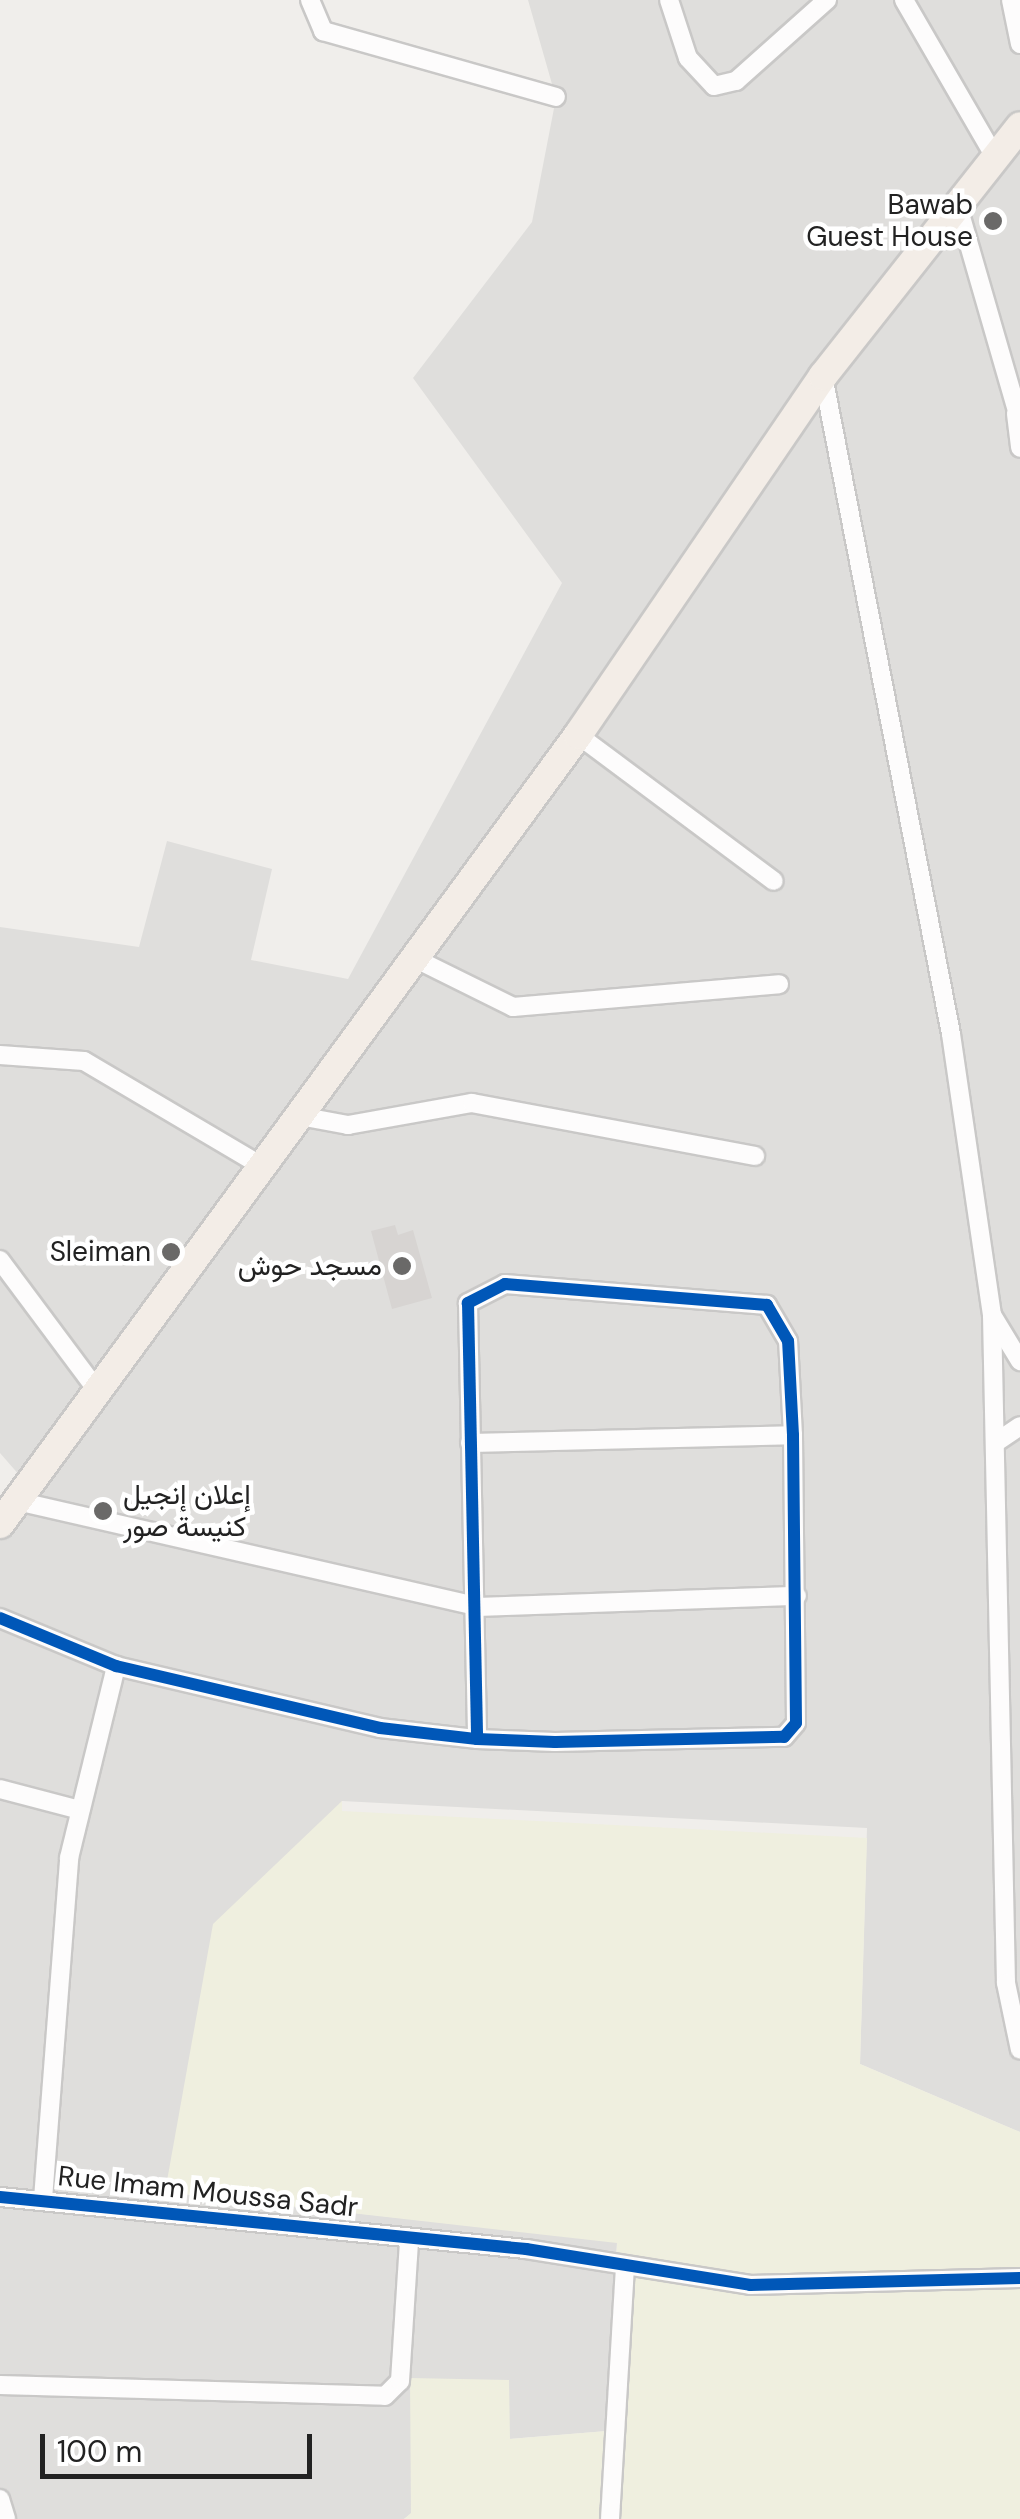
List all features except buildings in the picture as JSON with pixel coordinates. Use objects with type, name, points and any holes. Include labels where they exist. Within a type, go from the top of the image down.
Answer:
[{"type":"main road","points":[[8,1513],[258,1164],[578,734],[823,376],[1019,134]]},
{"type":"street","points":[[310,0],[322,31],[556,98]]},
{"type":"street","points":[[669,0],[688,58],[714,86],[736,80],[827,0]]},
{"type":"street","points":[[904,0],[996,158]]},
{"type":"street","points":[[1011,0],[1020,44]]},
{"type":"street","points":[[959,210],[1018,416],[1020,448]]},
{"type":"street","points":[[823,376],[951,1034],[992,1315],[1012,1836],[1006,1983],[1020,2050]]},
{"type":"street","points":[[578,734],[774,882]]},
{"type":"street","points":[[412,957],[513,1007],[780,984]]},
{"type":"street","points":[[0,1055],[84,1061],[258,1164]]},
{"type":"street","points":[[294,1116],[348,1125],[472,1103],[755,1156]]},
{"type":"street","points":[[0,1260],[96,1389]]},
{"type":"street","points":[[0,1618],[116,1666],[380,1728],[477,1739],[784,1737],[796,1723],[793,1435],[788,1341],[767,1305],[505,1284],[468,1303],[478,1607],[477,1739]]},
{"type":"street","points":[[992,1315],[1020,1361]]},
{"type":"street","points":[[995,1444],[1020,1426]]},
{"type":"street","points":[[470,1443],[793,1435]]},
{"type":"street","points":[[8,1513],[478,1607],[796,1596]]},
{"type":"street","points":[[43,2199],[62,1910],[80,1810],[116,1666]]},
{"type":"street","points":[[0,1789],[80,1810]]},
{"type":"street","name":"Rue Imam Moussa Sadr","points":[[0,2197],[410,2240],[750,2285],[1020,2278]]},
{"type":"street","points":[[0,2385],[385,2396],[400,2382],[410,2240]]},
{"type":"street","points":[[610,2519],[625,2266]]},
{"type":"street","points":[[0,2500],[6,2519]]},
{"type":"shaded area","points":[[528,0],[1020,0],[1020,2132],[860,2064],[867,1828],[342,1801],[165,2192],[617,2242],[607,2431],[509,2439],[404,2519],[0,2519],[0,1539],[34,1492],[0,1453],[0,927],[139,947],[167,841],[272,869],[251,960],[348,979],[562,583],[413,378],[532,222],[556,98]]},
{"type":"green space","points":[[342,1801],[342,1811],[867,1838],[860,2064],[1020,2132],[1020,2519],[404,2519],[411,2513],[410,2378],[509,2380],[510,2439],[607,2431],[617,2243],[165,2192],[213,1924]]},
{"type":"cycle path","points":[[0,1618],[116,1666],[380,1728],[477,1739],[555,1742],[784,1737],[796,1723],[793,1435],[788,1341],[767,1305],[505,1284],[468,1303],[477,1739]]},
{"type":"cycle path","points":[[0,2197],[526,2249],[750,2285],[1020,2278]]},
{"type":"place","name":"Bawab Guest House","points":[[993,221]]},
{"type":"place","name":"Sleiman","points":[[171,1252]]},
{"type":"place","name":"مسجد حوش","points":[[402,1266]]},
{"type":"place","name":"إعلان إنجيل كنيسة صور","points":[[103,1511]]}]
